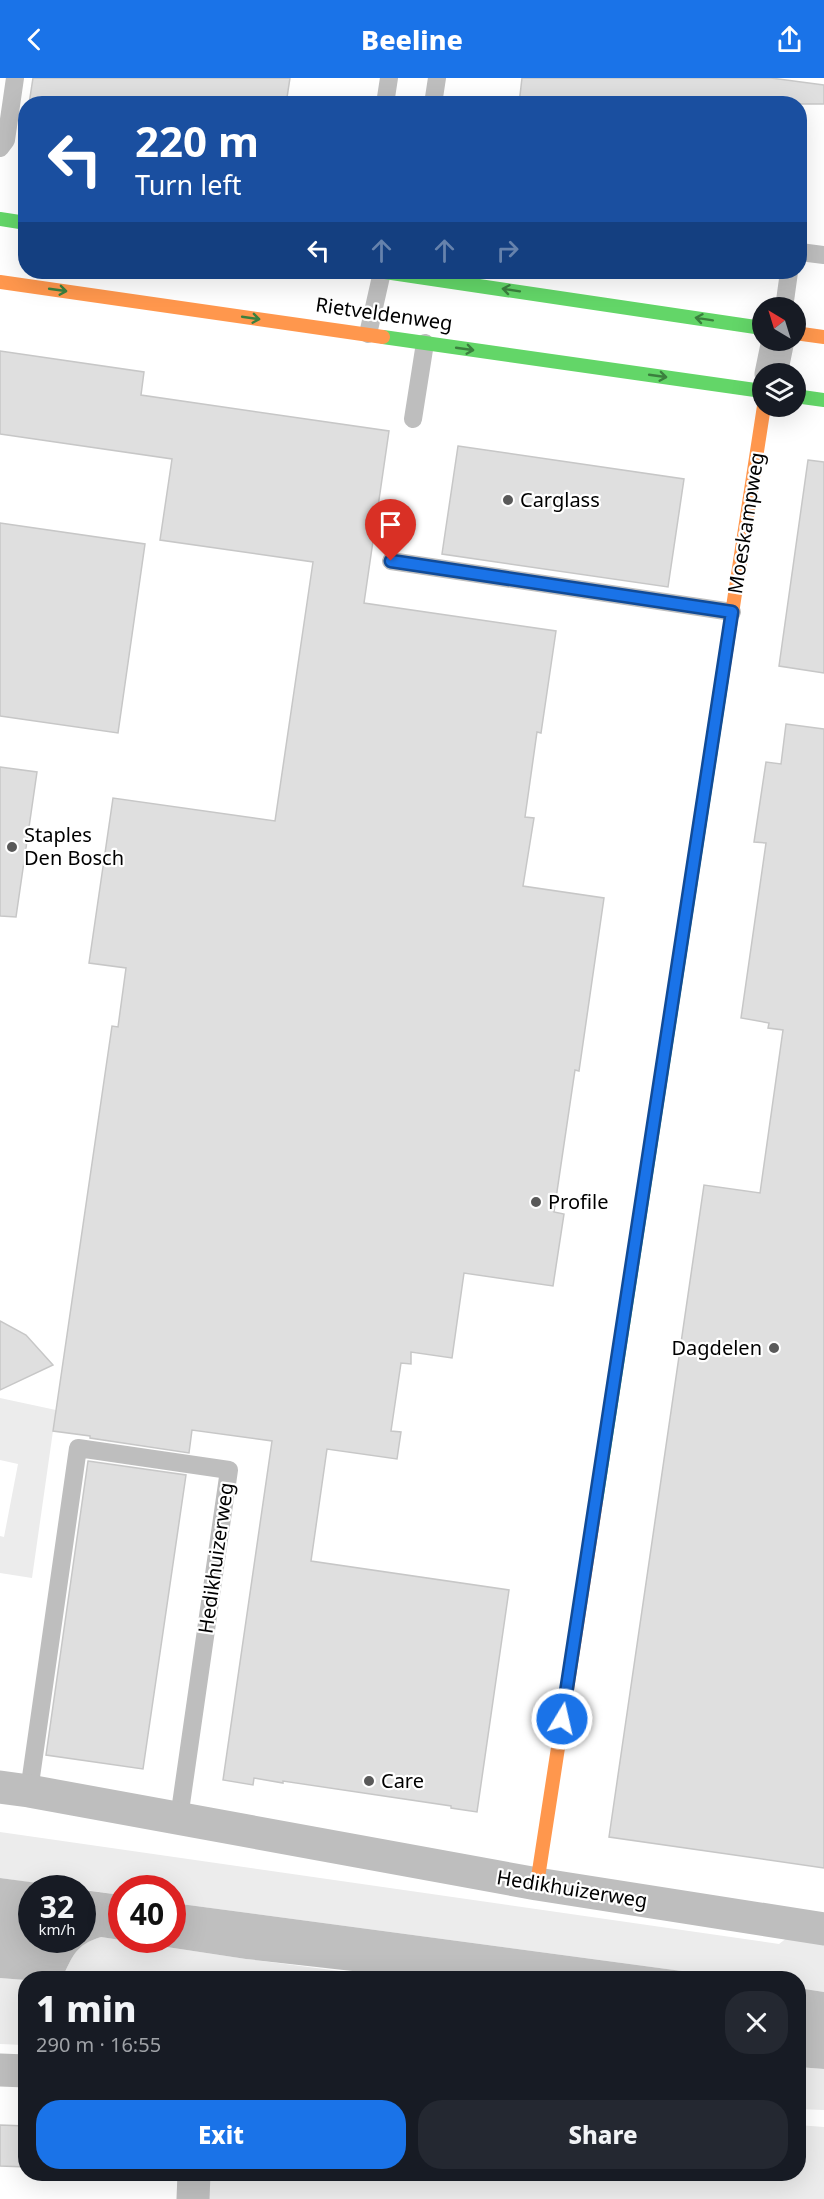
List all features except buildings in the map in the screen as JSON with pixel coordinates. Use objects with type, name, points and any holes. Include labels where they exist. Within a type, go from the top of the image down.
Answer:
[{"type":"street","points":[[0,219],[18,222]]},
{"type":"street","points":[[430,279],[752,327]]},
{"type":"street","name":"Rietveldenweg","points":[[0,282],[752,390]]},
{"type":"street","points":[[806,335],[824,337]]},
{"type":"street","points":[[806,398],[824,400]]},
{"type":"street","name":"Moeskampweg","points":[[537,1884],[762,417]]},
{"type":"street","name":"Hedikhuizerweg","points":[[14,1789],[537,1884],[824,1929]]},
{"type":"street","points":[[0,2070],[18,2071]]},
{"type":"street","points":[[193,2199],[194,2181]]},
{"type":"lane","points":[[0,148],[6,140],[15,78]]},
{"type":"lane","points":[[386,96],[389,78]]},
{"type":"lane","points":[[434,96],[437,78]]},
{"type":"lane","points":[[807,253],[824,255]]},
{"type":"lane","points":[[368,334],[381,279]]},
{"type":"lane","points":[[786,297],[788,279]]},
{"type":"lane","points":[[413,419],[425,343]]},
{"type":"lane","points":[[391,561],[732,612]]},
{"type":"lane","name":"Hedikhuizerweg","points":[[14,1789],[78,1448],[229,1470],[179,1818]]},
{"type":"shaded area","points":[[0,1398],[56,1410],[32,1578],[0,1573],[0,1536],[4,1537],[18,1464],[0,1460]]},
{"type":"shaded area","points":[[0,1832],[779,1944],[800,1928],[824,1936],[824,1992],[806,1989],[806,1971],[682,1971],[186,1905],[186,1875],[108,1875],[108,1893],[96,1891],[96,1875],[18,1875],[18,1881],[0,1878]]},
{"type":"shaded area","points":[[0,1878],[18,1880],[18,1953],[75,1953],[65,1971],[18,1971],[18,1979],[0,1978]]},
{"type":"shaded area","points":[[96,1892],[108,1893],[108,1938],[96,1939]]},
{"type":"shaded area","points":[[186,1905],[682,1971],[353,1971],[186,1950]]},
{"type":"shaded area","points":[[101,1937],[108,1938],[108,1953],[186,1953],[186,1950],[339,1971],[65,1971],[75,1953],[96,1953],[96,1939]]},
{"type":"shaded area","points":[[0,1978],[18,1979],[18,2045],[0,2044]]},
{"type":"shaded area","points":[[806,1989],[824,1992],[824,2069],[806,2068]]},
{"type":"shaded area","points":[[806,2068],[824,2069],[824,2110],[806,2109]]},
{"type":"shaded area","points":[[806,2126],[824,2127],[824,2199],[206,2199],[207,2181],[806,2181]]},
{"type":"traffic: fast","points":[[0,219],[18,222]]},
{"type":"traffic: fast","points":[[432,279],[752,327]]},
{"type":"traffic: fast","points":[[383,337],[752,390]]},
{"type":"traffic: fast","points":[[806,398],[824,400]]},
{"type":"traffic: fast","points":[[596,1501],[722,678]]},
{"type":"traffic: slow","points":[[0,282],[383,337]]},
{"type":"traffic: slow","points":[[806,335],[824,337]]},
{"type":"traffic: slow","points":[[722,678],[762,417]]},
{"type":"traffic: slow","points":[[537,1884],[596,1501]]},
{"type":"place","name":"Carglass","points":[[508,500]]},
{"type":"place","name":"Staples Den Bosch","points":[[12,847]]},
{"type":"place","name":"Profile","points":[[536,1202]]},
{"type":"place","name":"Dagdelen","points":[[774,1348]]},
{"type":"place","name":"Care","points":[[369,1781]]},
{"type":"route","points":[[391,561],[732,612],[562,1719]]}]
